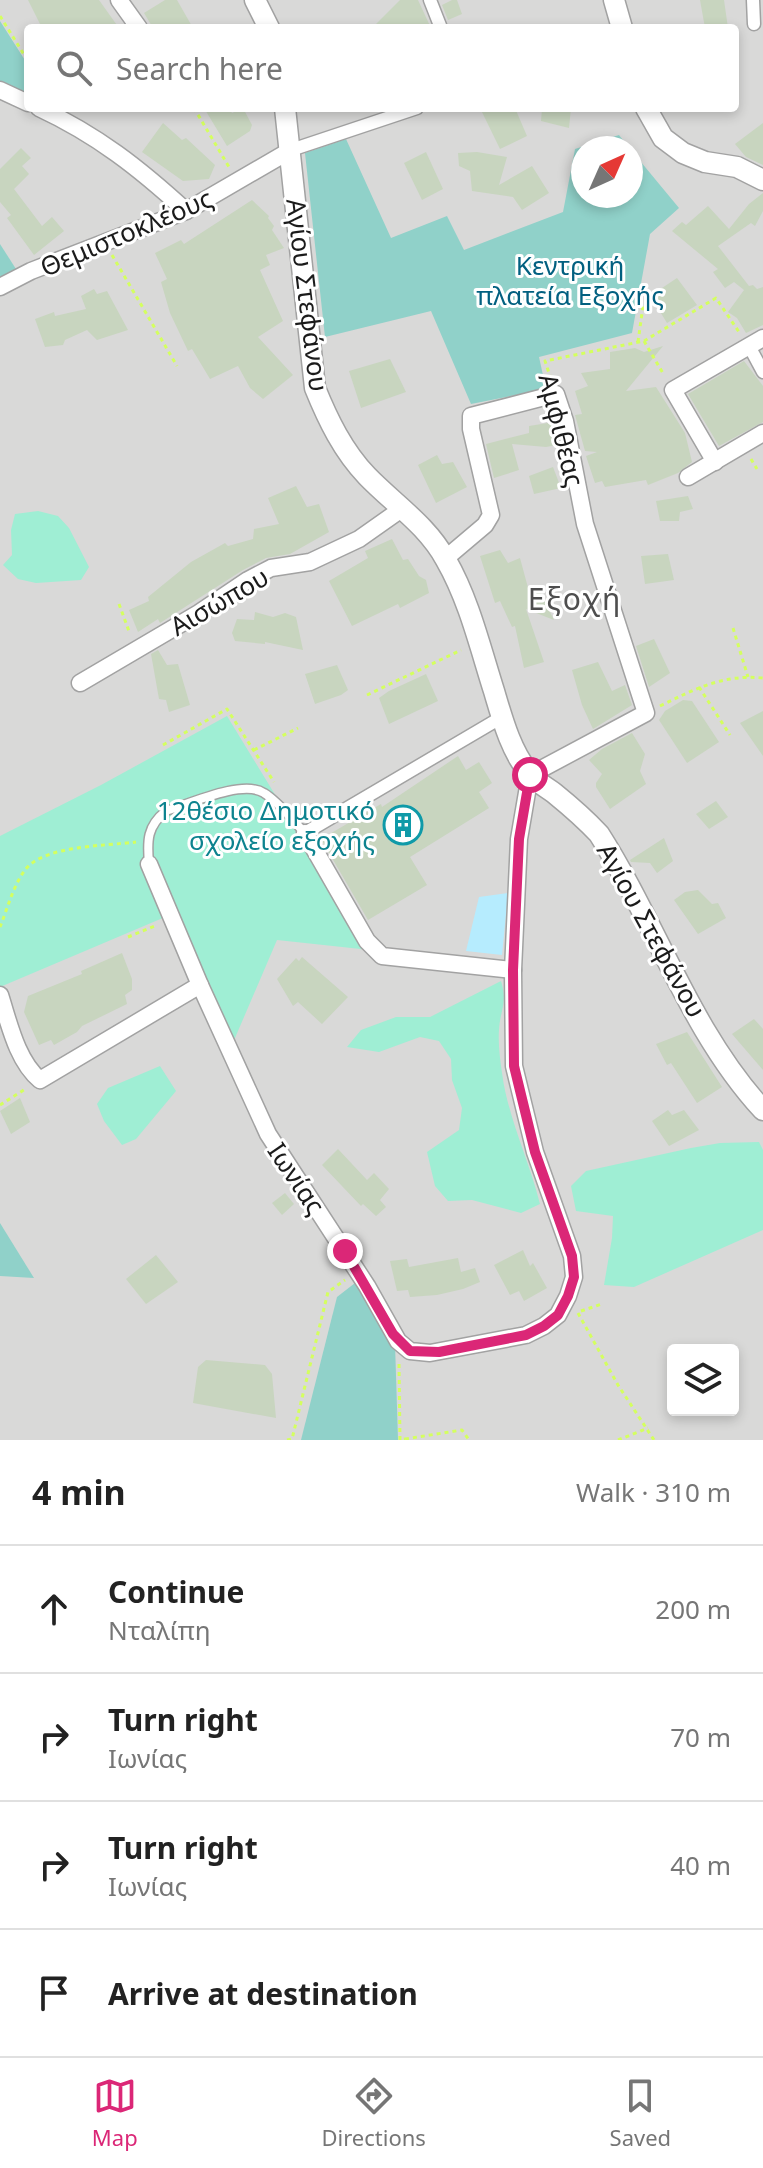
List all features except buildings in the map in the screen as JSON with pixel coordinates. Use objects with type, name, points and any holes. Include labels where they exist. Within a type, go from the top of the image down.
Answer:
[{"type":"street","points":[[119,0],[136,24]]},
{"type":"street","points":[[255,0],[267,24]]},
{"type":"street","points":[[430,0],[439,24]]},
{"type":"street","points":[[614,0],[621,24]]},
{"type":"street","points":[[753,0],[754,24]]},
{"type":"street","points":[[0,90],[24,101]]},
{"type":"street","points":[[48,112],[108,145],[186,211]]},
{"type":"street","name":"Αγίου Στεφάνου","points":[[286,112],[315,388],[329,422],[367,476],[403,508],[446,558],[463,594],[502,717],[517,753],[530,775],[581,814],[599,834],[711,1040],[746,1092],[763,1110]]},
{"type":"street","points":[[291,150],[405,112]]},
{"type":"street","points":[[648,112],[663,138],[683,153],[705,162],[737,167],[763,180]]},
{"type":"street","name":"Θεμιστοκλέους","points":[[0,287],[31,271],[186,211],[239,183],[291,150]]},
{"type":"street","points":[[715,462],[673,390],[756,342],[763,372]]},
{"type":"street","points":[[446,558],[485,525],[491,515],[471,429],[471,416],[556,394]]},
{"type":"street","name":"Αμφιθέας","points":[[556,394],[565,421],[585,524],[646,713]]},
{"type":"street","points":[[688,477],[763,433]]},
{"type":"street","name":"Αισώπου","points":[[80,683],[199,613],[248,580],[271,568],[310,562],[359,539],[403,508]]},
{"type":"street","points":[[398,1341],[410,1351],[430,1353],[526,1335],[558,1315],[568,1296],[574,1277],[572,1256],[535,1152],[514,1066],[513,970],[519,839],[530,775],[646,713]]},
{"type":"street","points":[[502,717],[305,833],[367,941],[382,956],[513,970]]},
{"type":"street","name":"Ιωνίας","points":[[149,864],[268,1134],[358,1271],[398,1341]]},
{"type":"street","points":[[0,995],[16,1041],[30,1070],[40,1080],[200,985]]},
{"type":"lane","points":[[149,864],[147,841],[152,826],[166,811],[243,788],[265,793],[305,833]]},
{"type":"path","points":[[0,16],[24,55]]},
{"type":"path","points":[[196,112],[239,183]]},
{"type":"path","points":[[104,242],[177,366]]},
{"type":"path","name":"Αμφιθέας","points":[[556,394],[545,361],[644,341],[716,298],[756,342]]},
{"type":"path","points":[[638,342],[643,306]]},
{"type":"path","points":[[644,341],[673,390]]},
{"type":"path","points":[[119,604],[136,649]]},
{"type":"path","points":[[733,628],[748,677]]},
{"type":"path","points":[[367,695],[479,641]]},
{"type":"path","points":[[646,713],[723,679],[763,678]]},
{"type":"path","points":[[699,687],[730,735]]},
{"type":"path","points":[[163,745],[227,709],[254,750],[298,728]]},
{"type":"path","points":[[0,927],[23,872],[41,857],[58,851],[147,841]]},
{"type":"path","points":[[128,937],[173,918]]},
{"type":"path","points":[[0,1105],[40,1080]]},
{"type":"path","points":[[287,1440],[292,1439],[328,1292],[358,1271]]},
{"type":"path","points":[[568,1296],[618,1385],[654,1440]]},
{"type":"path","points":[[577,1312],[602,1304]]},
{"type":"path","points":[[398,1341],[400,1440],[462,1430],[469,1440]]},
{"type":"path","points":[[618,1440],[648,1428]]},
{"type":"shaded area","name":"Εξοχή","points":[[0,0],[763,0],[763,1440],[0,1440]]},
{"type":"shaded area","points":[[508,893],[502,955],[466,951],[479,897]]},
{"type":"green space","points":[[0,21],[24,59],[24,96],[0,84]]},
{"type":"green space","name":"Κεντρική πλατεία Εξοχής","points":[[346,139],[391,238],[447,216],[464,250],[563,212],[571,170],[571,208],[643,208],[643,164],[679,208],[650,234],[632,333],[539,357],[546,389],[471,404],[431,311],[325,337],[305,153]]},
{"type":"green space","points":[[0,244],[16,269],[0,278]]},
{"type":"green space","points":[[38,511],[58,516],[69,528],[89,567],[81,580],[36,583],[18,579],[3,565],[12,555],[11,530],[15,514]]},
{"type":"green space","points":[[227,716],[370,950],[277,940],[235,1038],[230,1038],[177,912],[0,987],[0,836]]},
{"type":"green space","points":[[501,981],[504,1001],[499,1040],[505,1090],[540,1204],[521,1213],[472,1200],[448,1201],[435,1186],[427,1152],[459,1130],[462,1108],[452,1080],[451,1059],[439,1041],[420,1037],[379,1052],[347,1047],[361,1030],[396,1017],[430,1017]]},
{"type":"green space","points":[[160,1066],[176,1091],[136,1139],[122,1145],[104,1121],[97,1104],[108,1088]]},
{"type":"green space","points":[[759,1142],[763,1150],[763,1230],[634,1287],[604,1285],[613,1216],[576,1211],[571,1186],[586,1171],[720,1143]]},
{"type":"green space","points":[[0,1223],[34,1278],[0,1276]]},
{"type":"green space","points":[[355,1283],[395,1344],[398,1440],[301,1440],[337,1297]]},
{"type":"place","name":"12θέσιο Δημοτικό σχολείο εξοχής","points":[[403,825]]},
{"type":"district","name":"Εξοχή","points":[[575,598]]},
{"type":"route","points":[[345,1251],[398,1341],[410,1351],[419,1353],[526,1335],[558,1315],[568,1296],[574,1277],[572,1256],[535,1152],[514,1066],[513,970],[519,839],[530,775]]}]
